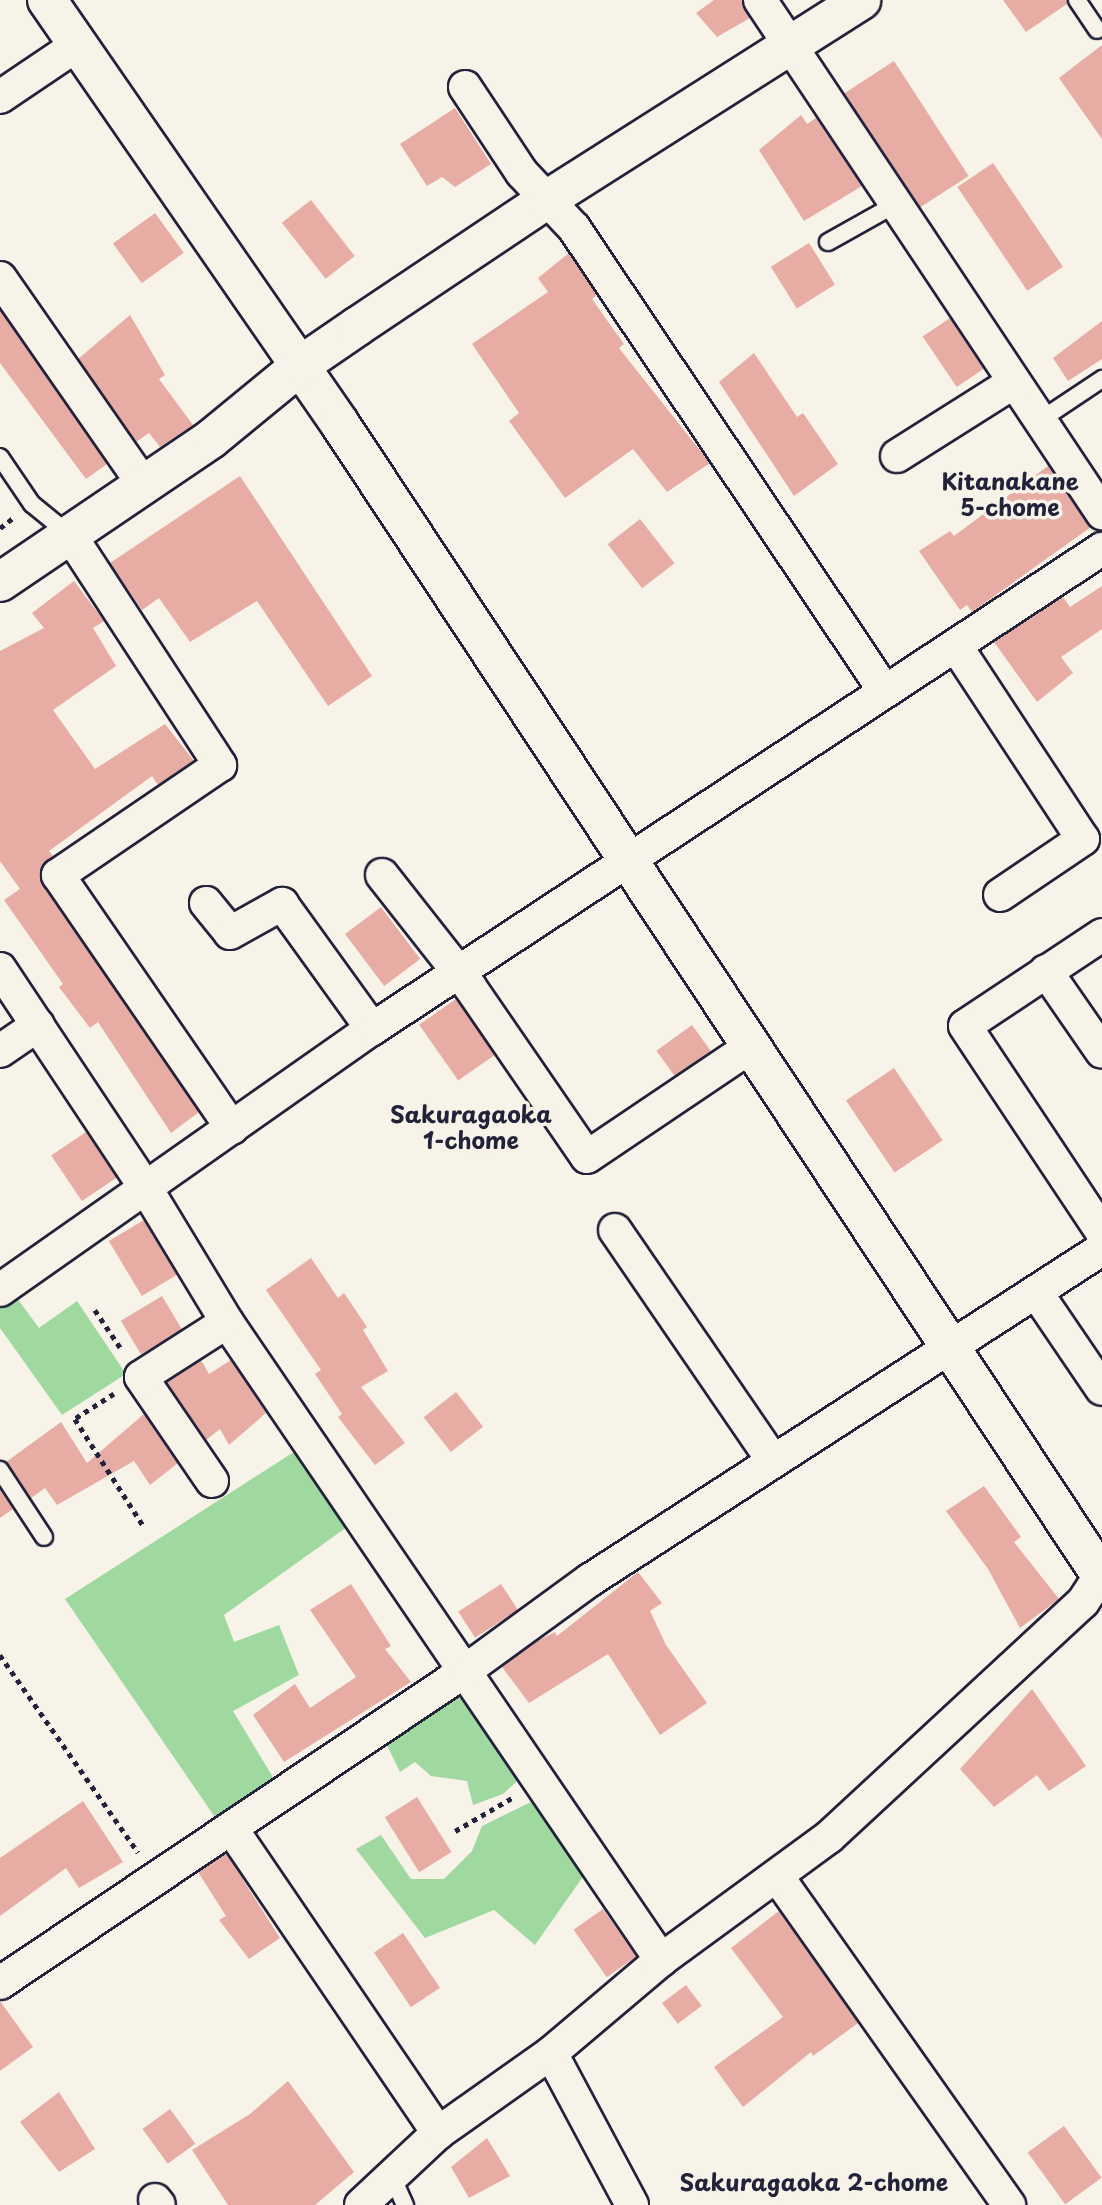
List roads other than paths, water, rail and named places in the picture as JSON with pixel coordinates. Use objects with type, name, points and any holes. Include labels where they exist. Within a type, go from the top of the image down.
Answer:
[{"type":"street","points":[[47,0],[301,365],[1101,1575],[1083,1602],[900,1775],[777,1876],[661,1959],[551,2053],[438,2133],[361,2205]]},
{"type":"street","points":[[760,0],[1102,513]]},
{"type":"street","points":[[0,582],[211,439],[301,365],[548,199],[792,47],[861,0]]},
{"type":"street","points":[[0,97],[77,45]]},
{"type":"street","points":[[465,87],[522,173],[574,228],[884,691]]},
{"type":"street","points":[[0,278],[144,485]]},
{"type":"street","points":[[897,456],[1014,382]]},
{"type":"street","points":[[70,535],[220,765],[58,875],[232,1128]]},
{"type":"street","points":[[0,1290],[147,1190],[372,1029],[457,976],[1102,549]]},
{"type":"street","points":[[956,646],[1083,839],[1000,895]]},
{"type":"street","points":[[382,875],[457,976],[470,987],[587,1157],[753,1045]]},
{"type":"street","points":[[206,902],[230,933],[282,904],[372,1029]]},
{"type":"street","points":[[1102,935],[965,1026],[1102,1232]]},
{"type":"street","points":[[0,969],[147,1190],[227,1322],[661,1959]]},
{"type":"street","points":[[1046,971],[1102,1052]]},
{"type":"street","points":[[0,1051],[38,1025]]},
{"type":"street","points":[[615,1230],[772,1459]]},
{"type":"street","points":[[0,1983],[465,1671],[590,1580],[772,1459],[830,1428],[1102,1249]]},
{"type":"street","points":[[1036,1292],[1102,1388]]},
{"type":"street","points":[[212,1481],[141,1377],[227,1322]]},
{"type":"street","points":[[231,1828],[438,2133]]},
{"type":"street","points":[[777,1876],[1009,2205]]},
{"type":"street","points":[[551,2053],[632,2205]]},
{"type":"lane","points":[[1077,0],[1097,30]]},
{"type":"lane","points":[[828,242],[896,204]]},
{"type":"lane","points":[[1039,421],[1102,379]]},
{"type":"lane","points":[[0,457],[32,504],[70,535]]},
{"type":"lane","points":[[0,1470],[44,1536]]},
{"type":"lane","points":[[392,2176],[405,2205]]},
{"type":"district","name":"Kitanakane 5-chome","points":[[1010,494]]},
{"type":"district","name":"Sakuragaoka 1-chome","points":[[471,1127]]},
{"type":"district","name":"Sakuragaoka 2-chome","points":[[814,2182]]}]
